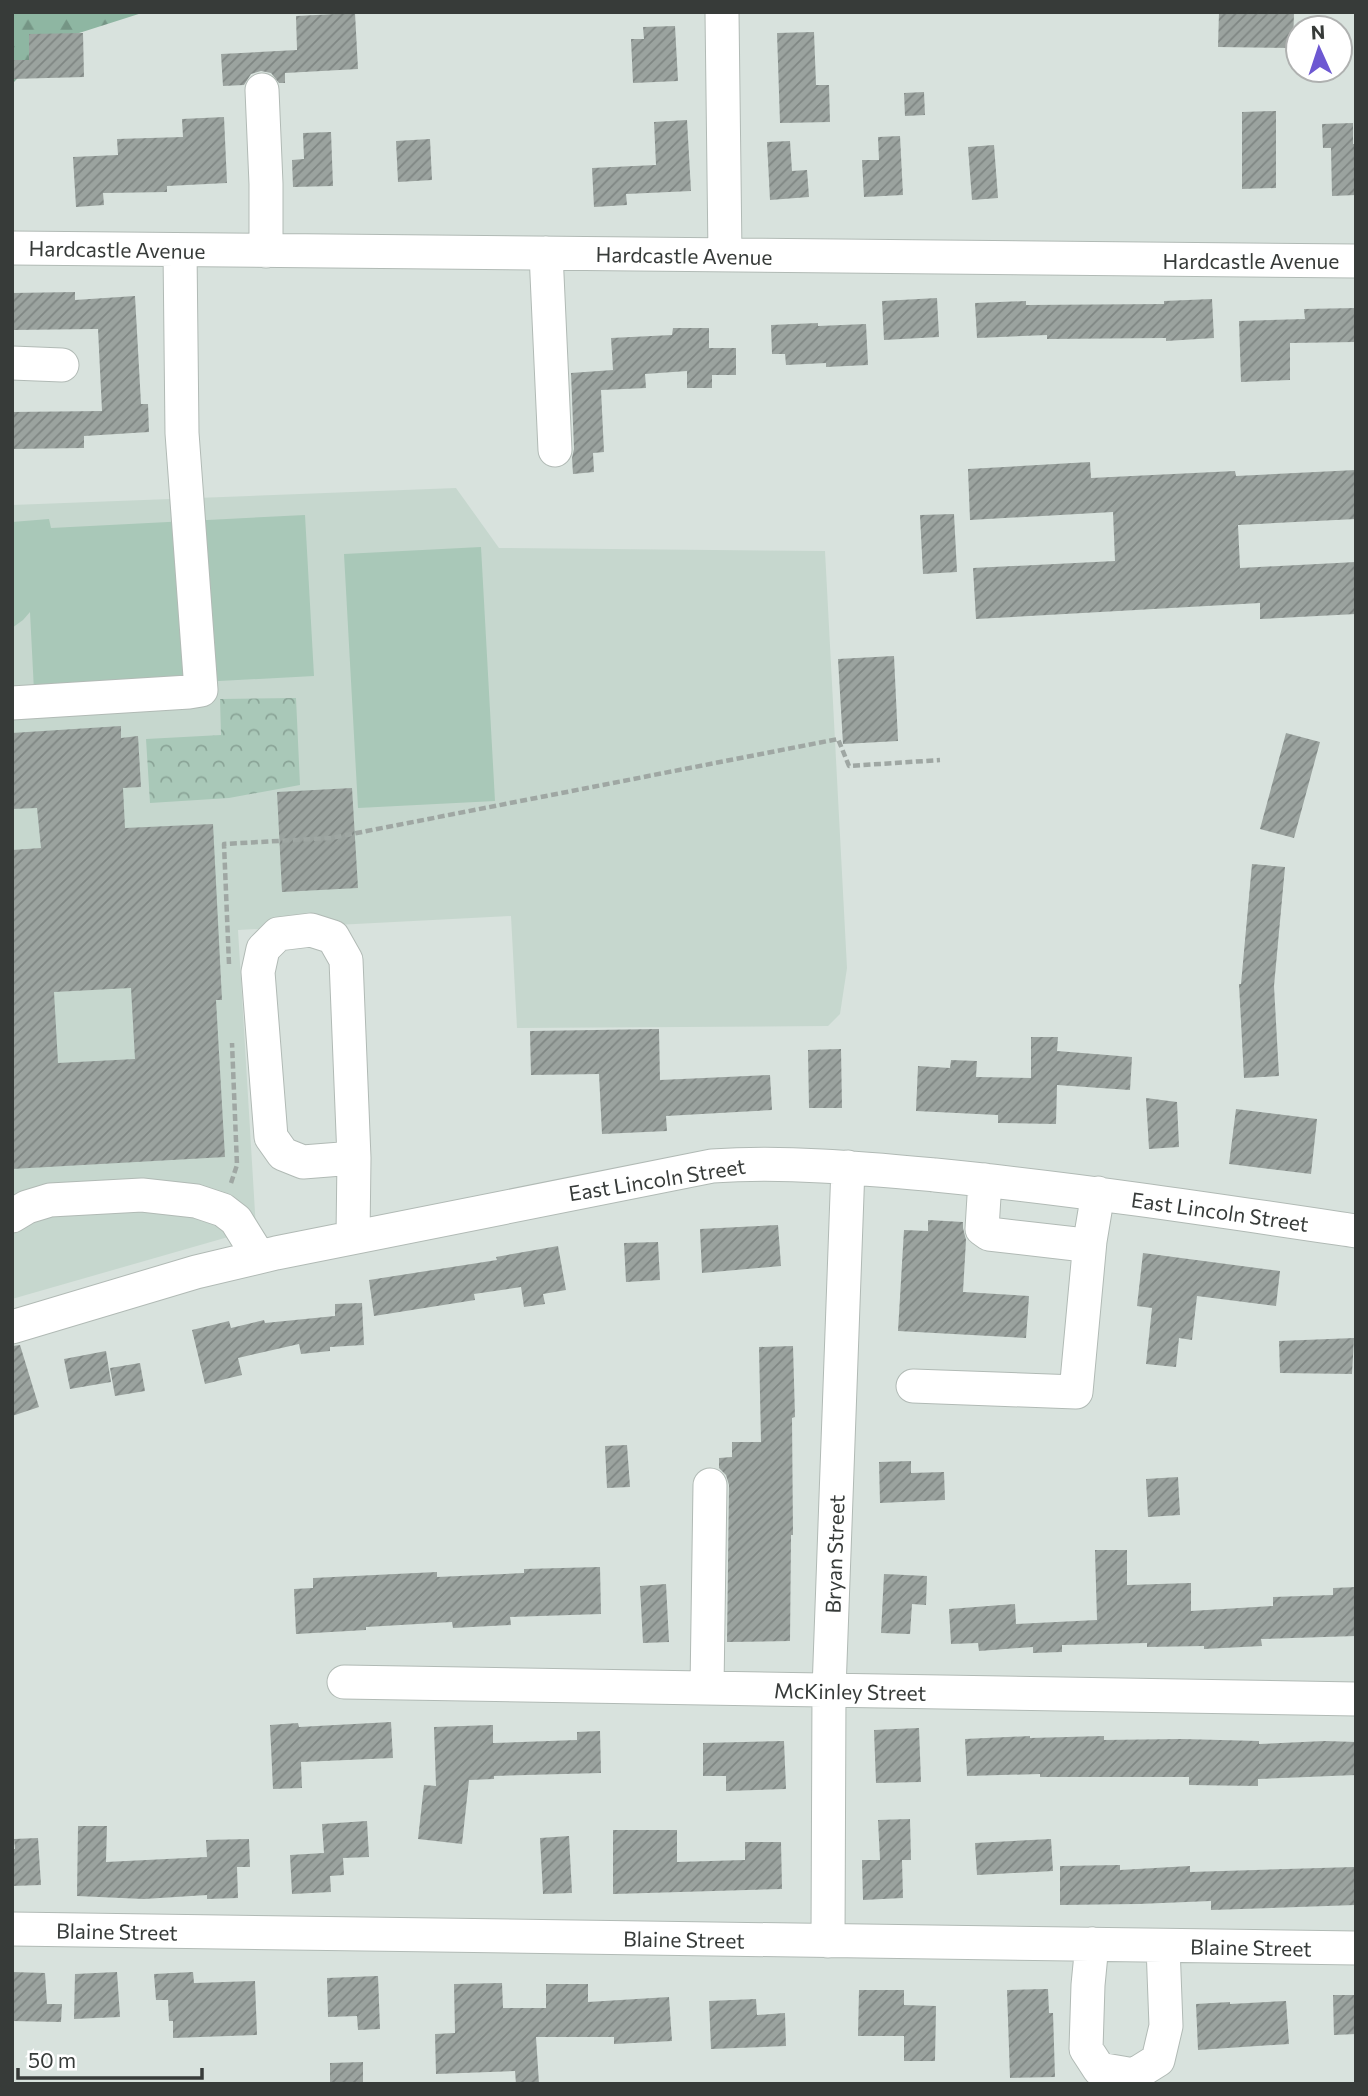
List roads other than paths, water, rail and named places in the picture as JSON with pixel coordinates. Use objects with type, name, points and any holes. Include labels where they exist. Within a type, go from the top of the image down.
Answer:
[{"type":"street","points":[[722,12],[725,255]]},
{"type":"street","points":[[262,90],[266,251]]},
{"type":"street","name":"Hardcastle Avenue","points":[[12,248],[1356,261]]},
{"type":"street","points":[[12,703],[201,690],[181,433],[180,250]]},
{"type":"street","points":[[546,253],[555,450]]},
{"type":"street","points":[[12,363],[62,365]]},
{"type":"street","points":[[354,1158],[303,1162],[283,1154],[271,1138],[258,972],[263,949],[278,934],[312,930],[333,937],[346,960],[354,1158],[354,1236]]},
{"type":"street","name":"East Lincoln Street","points":[[12,1327],[195,1272],[259,1257],[712,1166],[761,1163],[848,1167],[1355,1222]]},
{"type":"street","name":"Bryan Street","points":[[828,1941],[829,1690],[848,1167]]},
{"type":"street","points":[[985,1180],[982,1229],[989,1234],[1076,1244],[1090,1241]]},
{"type":"street","points":[[914,1386],[1076,1392],[1090,1241],[1098,1193]]},
{"type":"street","points":[[12,1216],[27,1206],[50,1200],[142,1195],[195,1200],[223,1210],[236,1220],[259,1257]]},
{"type":"street","points":[[707,1688],[710,1485]]},
{"type":"street","name":"McKinley Street","points":[[344,1682],[1356,1699]]},
{"type":"street","name":"Blaine Street","points":[[12,1929],[1356,1948]]},
{"type":"street","points":[[1092,1944],[1086,2049],[1099,2069],[1134,2075],[1158,2060],[1166,2026],[1163,1945]]}]
